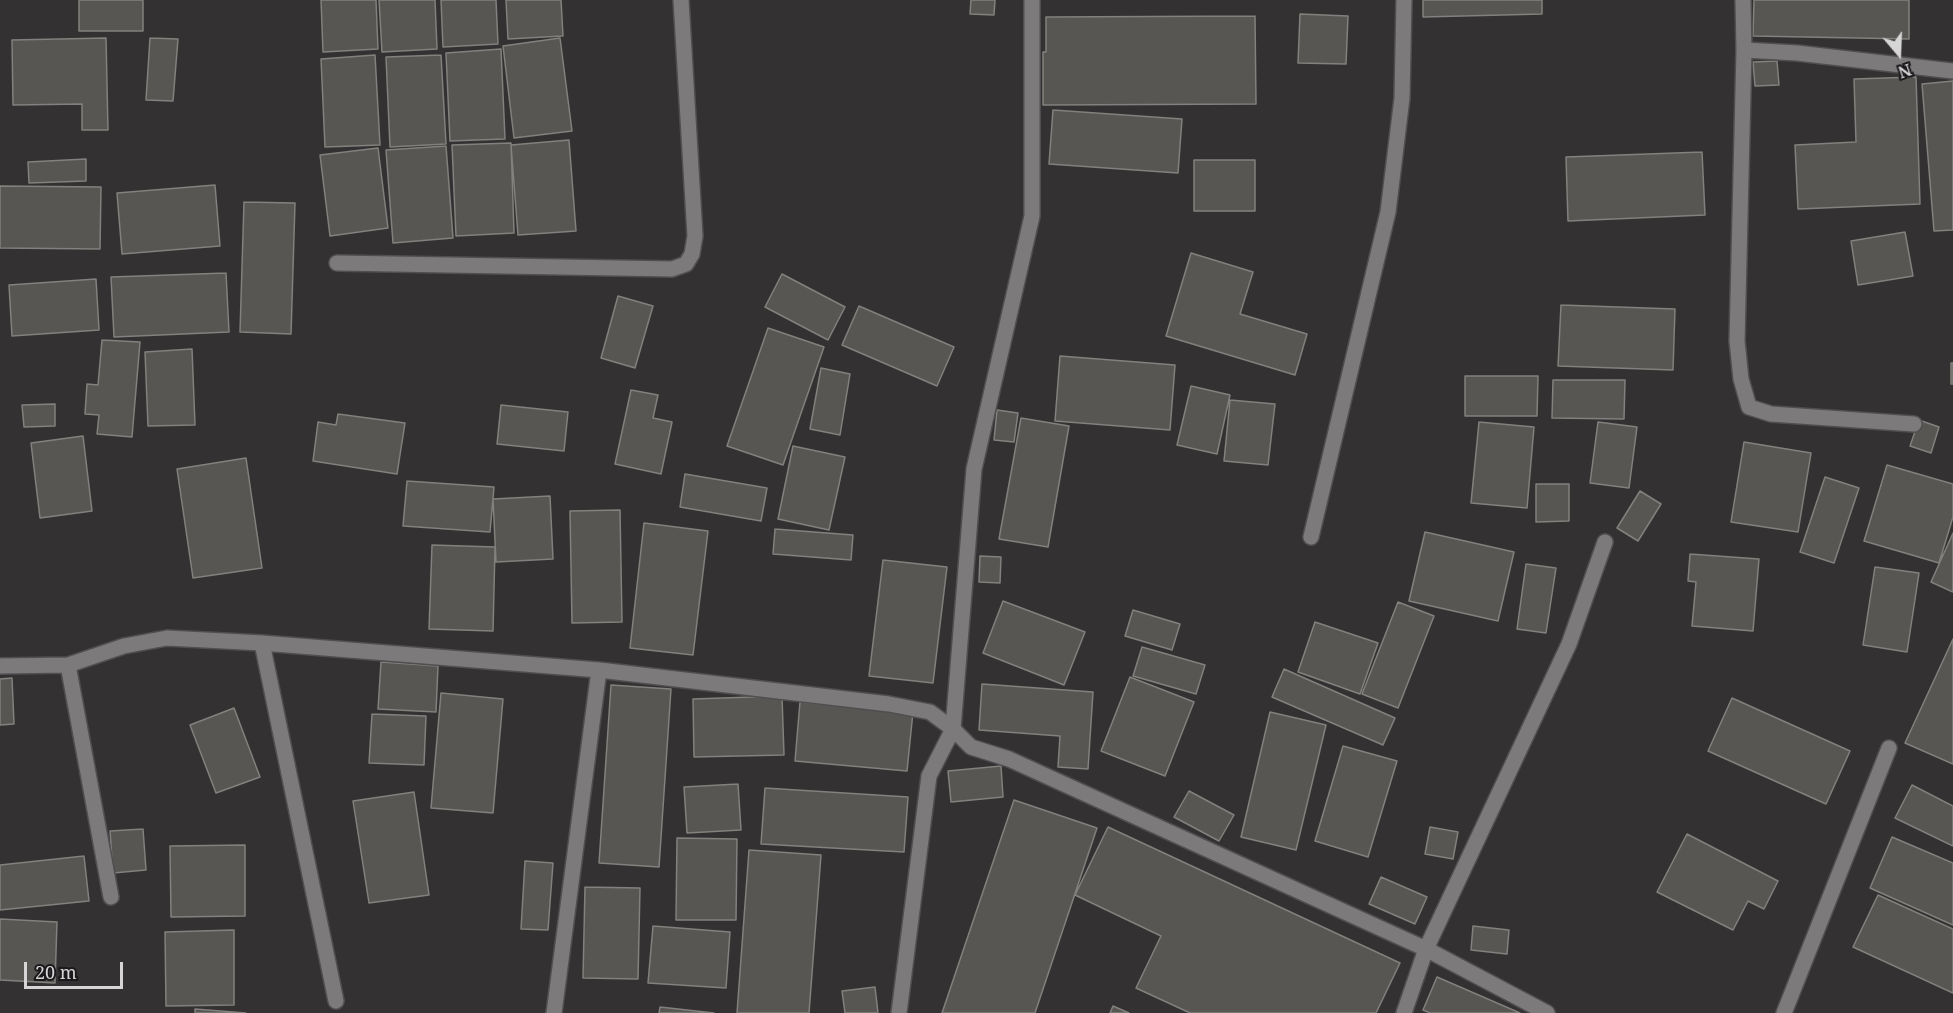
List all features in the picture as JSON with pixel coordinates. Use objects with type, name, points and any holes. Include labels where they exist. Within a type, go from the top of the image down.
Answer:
[{"type":"street","points":[[338,263],[672,269],[686,264],[692,254],[695,236],[681,0]]},
{"type":"street","points":[[899,1013],[929,776],[953,729],[974,469],[1032,216],[1032,0]]},
{"type":"street","points":[[1311,537],[1388,213],[1402,98],[1404,0]]},
{"type":"street","points":[[1743,0],[1744,50],[1737,341],[1741,380],[1749,406],[1772,414],[1914,424]]},
{"type":"street","points":[[1744,50],[1797,53],[1953,71]]},
{"type":"street","points":[[1404,1013],[1426,949],[1569,644],[1605,542]]},
{"type":"street","points":[[0,666],[68,665],[124,646],[167,638],[262,643],[599,670],[889,704],[930,712],[953,729],[971,747],[1009,759],[1426,949],[1547,1013]]},
{"type":"street","points":[[262,643],[336,1001]]},
{"type":"street","points":[[68,665],[111,897]]},
{"type":"street","points":[[554,1013],[599,670]]},
{"type":"street","points":[[1784,1013],[1889,748]]},
{"type":"building","points":[[79,0],[143,0],[143,31],[79,31]]},
{"type":"building","points":[[321,0],[376,0],[378,49],[323,52]]},
{"type":"building","points":[[379,0],[435,0],[437,49],[382,52]]},
{"type":"building","points":[[441,0],[496,0],[498,44],[443,47]]},
{"type":"building","points":[[506,0],[561,0],[563,36],[508,39]]},
{"type":"building","points":[[971,0],[995,0],[994,15],[970,14]]},
{"type":"building","points":[[1423,0],[1542,0],[1542,14],[1423,17]]},
{"type":"building","points":[[1754,0],[1909,0],[1909,39],[1753,36]]},
{"type":"building","points":[[1300,14],[1348,16],[1346,64],[1298,63]]},
{"type":"building","points":[[1255,16],[1256,104],[1043,105],[1043,52],[1046,52],[1046,17]]},
{"type":"building","points":[[106,38],[108,130],[82,130],[82,104],[13,105],[12,40]]},
{"type":"building","points":[[150,38],[178,39],[173,101],[146,100]]},
{"type":"building","points":[[560,38],[572,131],[514,138],[503,46]]},
{"type":"building","points":[[501,49],[505,139],[450,141],[446,53]]},
{"type":"building","points":[[375,55],[380,145],[325,147],[321,59]]},
{"type":"building","points":[[441,55],[446,144],[390,147],[386,57]]},
{"type":"building","points":[[1777,61],[1779,85],[1755,86],[1753,62]]},
{"type":"building","points":[[1916,77],[1920,204],[1798,209],[1795,145],[1856,142],[1854,79]]},
{"type":"building","points":[[1953,81],[1953,230],[1934,231],[1922,84]]},
{"type":"building","points":[[1053,110],[1182,119],[1178,173],[1049,164]]},
{"type":"building","points":[[569,140],[576,231],[518,235],[511,145]]},
{"type":"building","points":[[511,143],[514,233],[456,236],[452,145]]},
{"type":"building","points":[[446,146],[453,238],[393,243],[386,150]]},
{"type":"building","points":[[378,148],[388,228],[330,236],[320,155]]},
{"type":"building","points":[[1702,152],[1705,215],[1568,221],[1566,157]]},
{"type":"building","points":[[86,159],[86,181],[29,183],[28,162]]},
{"type":"building","points":[[1194,160],[1255,160],[1255,211],[1194,211]]},
{"type":"building","points":[[215,185],[220,246],[122,254],[117,193]]},
{"type":"building","points":[[0,186],[101,187],[100,249],[0,248]]},
{"type":"building","points":[[244,202],[295,203],[291,334],[240,332]]},
{"type":"building","points":[[1905,232],[1913,276],[1858,285],[1851,241]]},
{"type":"building","points":[[1191,253],[1253,272],[1240,314],[1307,334],[1295,375],[1166,336]]},
{"type":"building","points":[[226,273],[229,332],[114,337],[111,277]]},
{"type":"building","points":[[782,274],[845,307],[828,340],[765,307]]},
{"type":"building","points":[[96,279],[99,330],[12,336],[9,285]]},
{"type":"building","points":[[618,296],[653,306],[635,368],[601,358]]},
{"type":"building","points":[[1561,305],[1675,309],[1673,370],[1558,366]]},
{"type":"building","points":[[859,306],[954,347],[937,386],[842,345]]},
{"type":"building","points":[[768,328],[824,347],[783,465],[727,446]]},
{"type":"building","points":[[102,340],[140,342],[132,437],[97,434],[99,415],[85,414],[87,384],[98,385]]},
{"type":"building","points":[[192,349],[195,425],[148,426],[145,352]]},
{"type":"building","points":[[1060,356],[1175,365],[1170,430],[1055,421]]},
{"type":"building","points":[[1951,363],[1953,363],[1953,384],[1951,384]]},
{"type":"building","points":[[821,368],[850,374],[840,435],[810,429]]},
{"type":"building","points":[[1465,376],[1538,376],[1537,416],[1465,416]]},
{"type":"building","points":[[1553,380],[1625,380],[1624,419],[1552,418]]},
{"type":"building","points":[[1191,386],[1230,395],[1217,454],[1177,445]]},
{"type":"building","points":[[631,390],[658,395],[653,418],[672,422],[661,474],[615,464]]},
{"type":"building","points":[[1230,400],[1275,404],[1268,465],[1224,461]]},
{"type":"building","points":[[55,404],[55,426],[24,427],[22,405]]},
{"type":"building","points":[[501,405],[568,412],[564,451],[497,444]]},
{"type":"building","points":[[997,410],[1018,413],[1014,442],[994,440]]},
{"type":"building","points":[[338,414],[405,423],[397,474],[313,461],[318,422],[336,425]]},
{"type":"building","points":[[1021,418],[1069,426],[1048,547],[999,539]]},
{"type":"building","points":[[1919,420],[1939,427],[1931,453],[1910,446]]},
{"type":"building","points":[[1479,422],[1534,427],[1527,508],[1471,503]]},
{"type":"building","points":[[1598,422],[1637,427],[1629,488],[1590,483]]},
{"type":"building","points":[[83,436],[92,511],[40,518],[31,443]]},
{"type":"building","points":[[1744,442],[1811,453],[1798,532],[1731,522]]},
{"type":"building","points":[[793,446],[845,457],[829,530],[778,519]]},
{"type":"building","points":[[246,458],[262,568],[193,578],[177,469]]},
{"type":"building","points":[[1887,465],[1953,484],[1953,517],[1939,563],[1864,541]]},
{"type":"building","points":[[685,474],[767,488],[761,521],[680,507]]},
{"type":"building","points":[[1825,477],[1859,488],[1834,563],[1800,552]]},
{"type":"building","points":[[407,481],[494,487],[490,532],[403,526]]},
{"type":"building","points":[[1536,484],[1569,484],[1569,521],[1536,522]]},
{"type":"building","points":[[1640,491],[1661,504],[1638,541],[1617,528]]},
{"type":"building","points":[[550,496],[553,559],[496,562],[493,499]]},
{"type":"building","points":[[620,510],[622,622],[572,623],[570,511]]},
{"type":"building","points":[[644,523],[708,531],[693,655],[630,648]]},
{"type":"building","points":[[775,529],[853,535],[851,560],[773,554]]},
{"type":"building","points":[[1425,532],[1514,552],[1498,621],[1409,601]]},
{"type":"building","points":[[1953,533],[1953,592],[1931,582]]},
{"type":"building","points":[[432,545],[495,547],[493,631],[429,629]]},
{"type":"building","points":[[1690,554],[1759,559],[1753,631],[1692,626],[1696,582],[1688,581]]},
{"type":"building","points":[[980,556],[1001,557],[1000,583],[979,582]]},
{"type":"building","points":[[883,560],[947,567],[933,683],[869,676]]},
{"type":"building","points":[[1526,564],[1556,568],[1546,633],[1517,629]]},
{"type":"building","points":[[1875,567],[1919,573],[1907,652],[1863,645]]},
{"type":"building","points":[[1003,601],[1085,632],[1064,685],[983,653]]},
{"type":"building","points":[[1398,602],[1434,616],[1398,708],[1362,694]]},
{"type":"building","points":[[1133,610],[1180,624],[1172,650],[1125,636]]},
{"type":"building","points":[[1315,622],[1378,643],[1360,694],[1298,672]]},
{"type":"building","points":[[1953,639],[1953,764],[1905,743]]},
{"type":"building","points":[[1142,647],[1205,665],[1196,694],[1133,676]]},
{"type":"building","points":[[381,662],[438,666],[436,712],[378,709]]},
{"type":"building","points":[[1284,669],[1395,718],[1383,745],[1272,697]]},
{"type":"building","points":[[1130,677],[1194,702],[1165,776],[1101,751]]},
{"type":"building","points":[[12,678],[14,724],[0,725],[0,679]]},
{"type":"building","points":[[982,684],[1093,692],[1088,769],[1058,767],[1060,736],[979,730]]},
{"type":"building","points":[[611,685],[671,689],[659,867],[599,863]]},
{"type":"building","points":[[441,693],[503,699],[493,813],[431,808]]},
{"type":"building","points":[[782,696],[784,755],[694,757],[693,699]]},
{"type":"building","points":[[1732,698],[1850,751],[1826,804],[1708,751]]},
{"type":"building","points":[[800,702],[913,712],[907,771],[795,761]]},
{"type":"building","points":[[234,708],[260,777],[216,793],[190,725]]},
{"type":"building","points":[[1270,712],[1326,725],[1296,850],[1241,837]]},
{"type":"building","points":[[372,714],[426,716],[424,765],[369,763]]},
{"type":"building","points":[[1343,746],[1397,761],[1368,857],[1315,841]]},
{"type":"building","points":[[1001,766],[1003,797],[951,802],[948,771]]},
{"type":"building","points":[[738,784],[741,830],[687,833],[684,787]]},
{"type":"building","points":[[1912,785],[1953,806],[1953,846],[1895,818]]},
{"type":"building","points":[[765,788],[908,797],[904,852],[761,844]]},
{"type":"building","points":[[1189,791],[1234,815],[1219,841],[1174,817]]},
{"type":"building","points":[[414,792],[429,895],[369,903],[353,801]]},
{"type":"building","points":[[1014,800],[1097,828],[1035,1013],[942,1013]]},
{"type":"building","points":[[1108,827],[1400,963],[1376,1013],[1190,1013],[1136,988],[1161,936],[1075,895]]},
{"type":"building","points":[[1430,827],[1458,832],[1453,859],[1425,854]]},
{"type":"building","points":[[143,829],[146,870],[113,873],[110,831]]},
{"type":"building","points":[[1687,834],[1778,881],[1764,909],[1748,901],[1733,930],[1657,892]]},
{"type":"building","points":[[1892,837],[1953,863],[1953,925],[1870,888]]},
{"type":"building","points":[[677,838],[737,839],[736,920],[676,920]]},
{"type":"building","points":[[245,845],[245,916],[171,917],[170,846]]},
{"type":"building","points":[[749,850],[821,855],[809,1013],[737,1013]]},
{"type":"building","points":[[84,856],[89,901],[0,910],[0,865]]},
{"type":"building","points":[[525,861],[553,863],[548,930],[521,929]]},
{"type":"building","points":[[1381,877],[1427,897],[1415,924],[1369,904]]},
{"type":"building","points":[[585,887],[640,888],[638,979],[583,978]]},
{"type":"building","points":[[1878,895],[1953,929],[1953,993],[1853,947]]},
{"type":"building","points":[[0,919],[57,922],[55,983],[0,980]]},
{"type":"building","points":[[653,926],[730,932],[726,988],[648,983]]},
{"type":"building","points":[[1473,926],[1509,930],[1507,954],[1471,950]]},
{"type":"building","points":[[234,930],[234,1005],[166,1006],[165,932]]},
{"type":"building","points":[[1437,977],[1520,1013],[1430,1013],[1423,1010]]},
{"type":"building","points":[[875,987],[878,1013],[845,1013],[842,991]]},
{"type":"building","points":[[1113,1006],[1129,1013],[1110,1013]]},
{"type":"building","points":[[660,1007],[714,1013],[659,1013]]},
{"type":"building","points":[[195,1009],[246,1013],[195,1013]]}]
